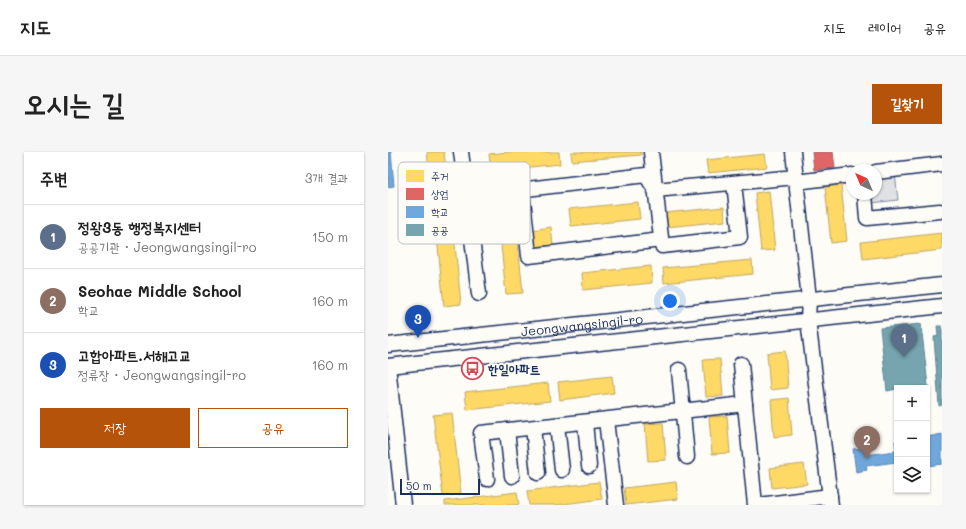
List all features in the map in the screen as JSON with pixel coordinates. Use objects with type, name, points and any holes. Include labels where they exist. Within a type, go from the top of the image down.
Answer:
[{"type":"street","points":[[461,152],[462,162]]},
{"type":"street","points":[[651,152],[662,246],[740,237],[734,183]]},
{"type":"street","points":[[758,505],[831,501],[808,320],[809,299],[793,152]]},
{"type":"street","points":[[882,171],[942,164]]},
{"type":"street","points":[[530,189],[646,175],[655,190]]},
{"type":"street","points":[[655,190],[846,175]]},
{"type":"street","points":[[866,200],[867,218],[940,211]]},
{"type":"street","points":[[528,244],[529,256],[661,240]]},
{"type":"street","points":[[473,244],[479,294]]},
{"type":"street","name":"Jeongwangsingil-ro","points":[[388,345],[942,284]]},
{"type":"street","name":"Jeongwangsingil-ro","points":[[388,366],[942,306]]},
{"type":"street","points":[[741,364],[755,505]]},
{"type":"street","points":[[388,366],[403,505]]},
{"type":"street","points":[[679,370],[687,457]]},
{"type":"street","points":[[487,479],[481,433],[745,404]]},
{"type":"street","points":[[606,420],[616,505]]},
{"type":"street","points":[[585,422],[589,466]]},
{"type":"street","points":[[557,425],[562,470]]},
{"type":"street","points":[[533,428],[538,473]]},
{"type":"street","points":[[507,430],[512,476]]},
{"type":"shaded area","points":[[895,173],[898,200],[871,203],[871,200],[882,200],[882,174]]},
{"type":"building: 주거","points":[[427,152],[444,152],[445,162],[428,162]]},
{"type":"building: 주거","points":[[509,152],[559,152],[560,164],[530,167],[530,162],[490,162],[489,154]]},
{"type":"building: 주거","points":[[571,152],[641,152],[641,155],[572,161]]},
{"type":"building: 주거","points":[[765,154],[767,167],[708,173],[706,160]]},
{"type":"building: 주거","points":[[841,185],[847,241],[831,243],[825,187]]},
{"type":"building: 주거","points":[[769,191],[775,250],[761,251],[755,193]]},
{"type":"building: 주거","points":[[638,202],[640,219],[571,226],[569,209]]},
{"type":"building: 주거","points":[[724,207],[725,221],[667,227],[665,213]]},
{"type":"building: 주거","points":[[551,227],[553,245],[534,247],[532,230]]},
{"type":"building: 주거","points":[[942,233],[942,250],[863,259],[861,242]]},
{"type":"building: 주거","points":[[438,244],[455,244],[461,304],[444,306]]},
{"type":"building: 주거","points":[[501,244],[518,244],[523,293],[506,294]]},
{"type":"building: 주거","points":[[752,260],[753,274],[664,283],[663,268]]},
{"type":"building: 주거","points":[[651,266],[652,283],[583,290],[582,273]]},
{"type":"building: 주거","points":[[785,351],[788,388],[770,390],[767,353]]},
{"type":"building: 주거","points":[[720,359],[723,396],[706,397],[703,360]]},
{"type":"building: 주거","points":[[612,376],[614,393],[560,400],[558,382]]},
{"type":"building: 주거","points":[[548,383],[550,401],[467,410],[465,392]]},
{"type":"building: 주거","points":[[789,398],[792,435],[774,437],[771,400]]},
{"type":"building: 주거","points":[[452,413],[461,494],[443,496],[433,415]]},
{"type":"building: 주거","points":[[727,416],[730,453],[712,454],[709,417]]},
{"type":"building: 주거","points":[[663,423],[666,460],[648,461],[645,424]]},
{"type":"building: 주거","points":[[804,464],[807,484],[772,488],[770,468]]},
{"type":"building: 주거","points":[[599,482],[602,499],[556,505],[529,505],[527,491]]},
{"type":"building: 주거","points":[[676,482],[678,499],[626,505],[624,488]]},
{"type":"building: 주거","points":[[517,492],[519,505],[445,505],[445,501]]},
{"type":"building: 상업","points":[[812,152],[833,152],[835,168],[814,170]]},
{"type":"building: 학교","points":[[388,152],[391,152],[394,186],[388,187]]},
{"type":"building: 학교","points":[[942,434],[942,464],[930,466],[930,436]]},
{"type":"building: 학교","points":[[864,448],[865,455],[894,451],[894,462],[866,466],[867,470],[856,472],[853,449]]},
{"type":"building: 공공","points":[[921,324],[928,385],[894,385],[894,390],[887,391],[880,328]]},
{"type":"building: 공공","points":[[937,326],[942,326],[942,405],[939,406],[934,337],[938,336]]},
{"type":"place","name":"고합아파트.서해고교","points":[[418,338]]},
{"type":"place","name":"정왕3동 행정복지센터","points":[[904,357]]},
{"type":"place","name":"한일아파트","points":[[472,368]]},
{"type":"place","name":"Seohae Middle School","points":[[867,459]]}]
